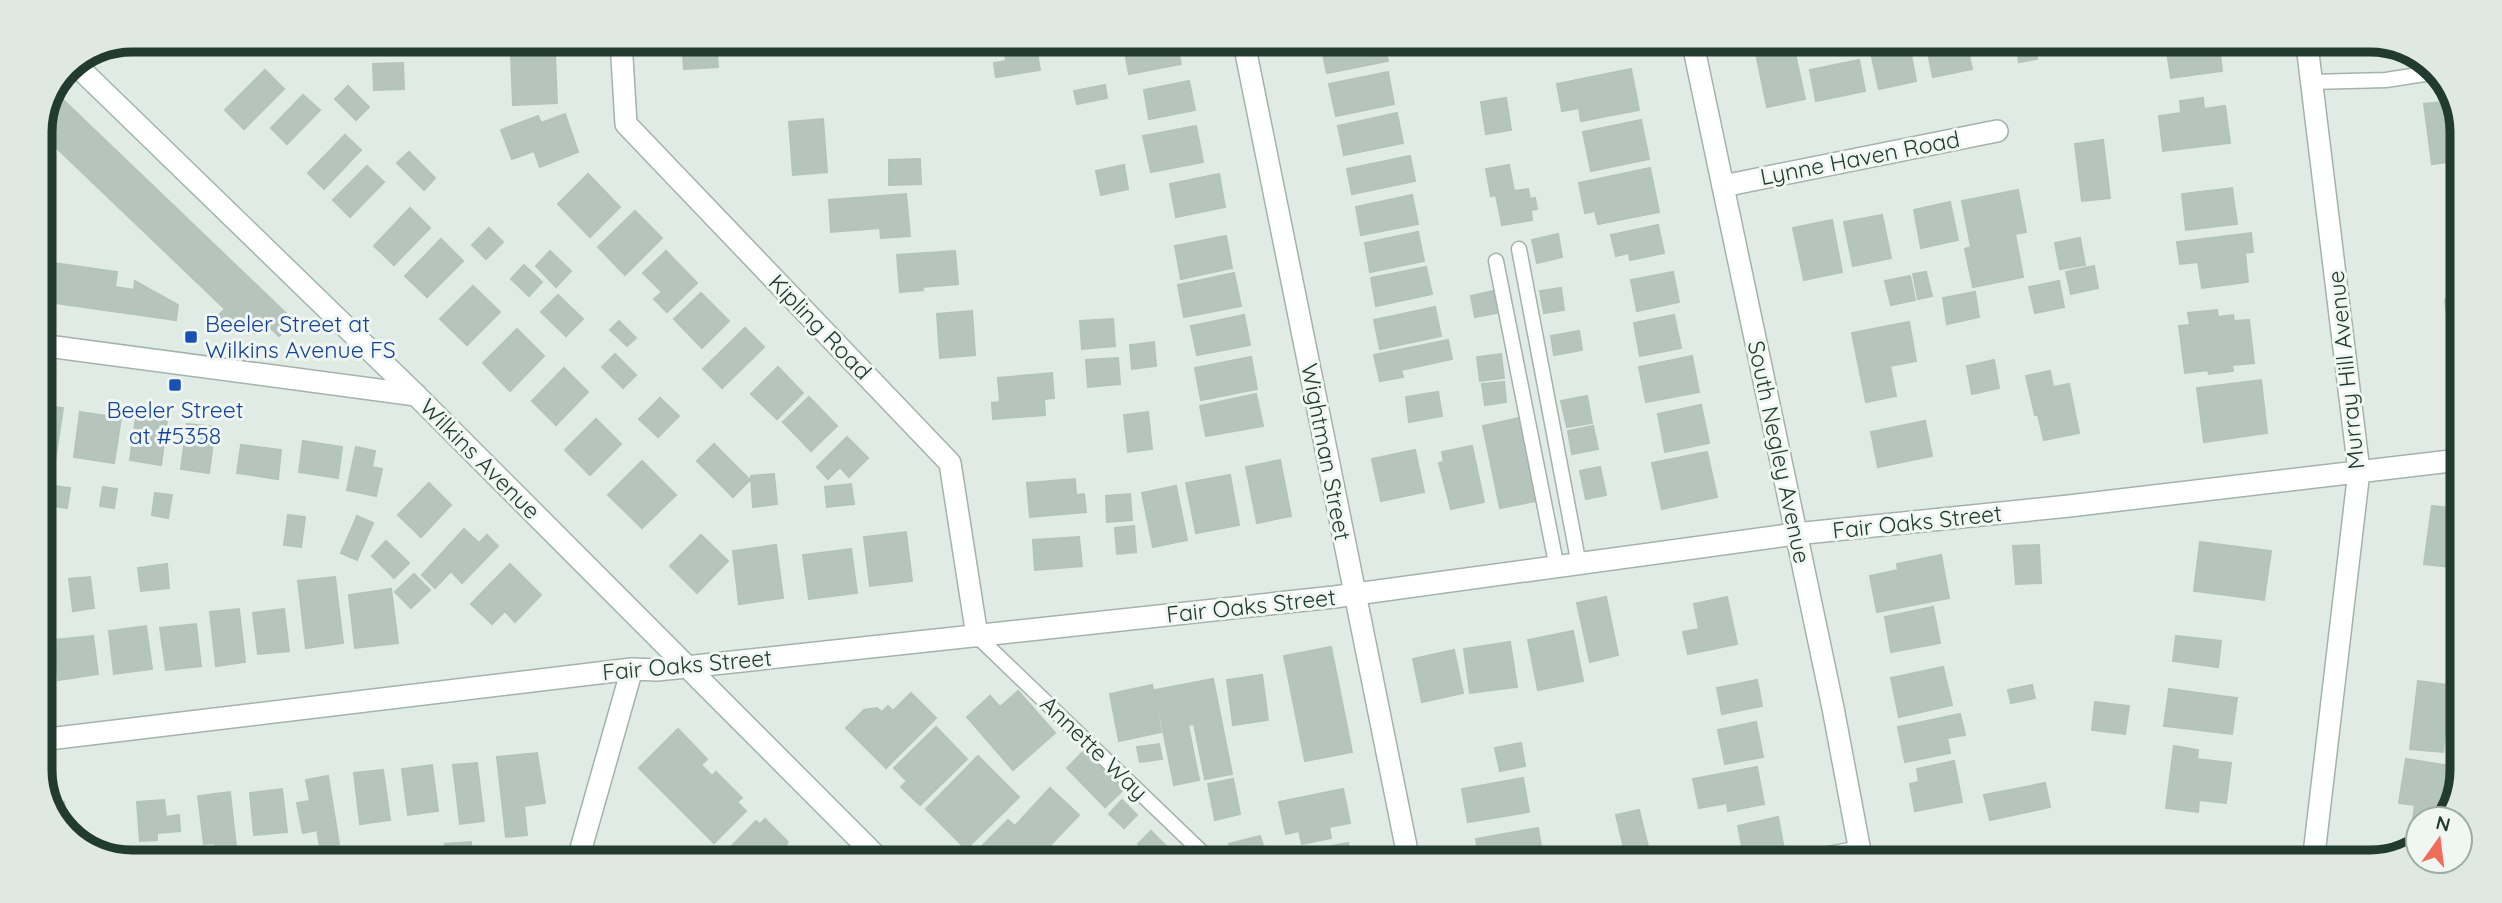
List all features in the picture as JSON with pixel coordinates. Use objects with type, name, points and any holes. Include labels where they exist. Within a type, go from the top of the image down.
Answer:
[{"type":"street","name":"Kipling Road","points":[[622,52],[626,124],[950,463],[977,636]]},
{"type":"street","name":"Wightman Street","points":[[1246,52],[1407,850]]},
{"type":"street","name":"South Negley Avenue","points":[[1695,52],[1833,708],[1860,850]]},
{"type":"street","name":"Murray Hill Avenue","points":[[2308,52],[2359,471],[2315,850]]},
{"type":"street","name":"Wilkins Avenue","points":[[82,71],[416,395],[870,850]]},
{"type":"street","name":"Lynne Haven Road","points":[[1723,186],[1997,131]]},
{"type":"street","points":[[52,347],[416,395]]},
{"type":"street","name":"Fair Oaks Street","points":[[53,738],[632,669],[657,670],[1354,595],[1796,534],[2055,508],[2450,461]]},
{"type":"street","points":[[581,850],[632,669]]},
{"type":"lane","points":[[2311,82],[2386,80],[2424,74]]},
{"type":"lane","points":[[1519,249],[1578,565]]},
{"type":"lane","points":[[1496,261],[1557,568]]},
{"type":"lane","name":"Annette Way","points":[[977,636],[1200,850]]},
{"type":"building","points":[[683,52],[717,52],[718,67],[684,69]]},
{"type":"building","points":[[1005,52],[1037,52],[1040,70],[996,77],[994,63],[1006,61]]},
{"type":"building","points":[[1125,52],[1178,52],[1181,64],[1129,74]]},
{"type":"building","points":[[1322,52],[1386,52],[1388,61],[1327,73]]},
{"type":"building","points":[[1756,52],[1795,52],[1805,99],[1767,107]]},
{"type":"building","points":[[1871,52],[1911,52],[1916,81],[1879,89]]},
{"type":"building","points":[[1928,52],[1976,52],[1969,56],[1972,69],[1933,77]]},
{"type":"building","points":[[2017,52],[2036,52],[2037,59],[2019,62]]},
{"type":"building","points":[[2167,52],[2220,52],[2222,71],[2171,78]]},
{"type":"building","points":[[555,54],[557,103],[513,105],[511,55]]},
{"type":"building","points":[[1859,60],[1865,91],[1816,101],[1810,70]]},
{"type":"building","points":[[403,63],[404,89],[374,90],[373,64]]},
{"type":"building","points":[[1631,69],[1639,110],[1581,121],[1579,108],[1562,111],[1557,84]]},
{"type":"building","points":[[265,70],[284,89],[244,129],[225,110]]},
{"type":"building","points":[[1388,72],[1394,104],[1336,116],[1329,84]]},
{"type":"building","points":[[1189,81],[1195,110],[1149,119],[1144,90]]},
{"type":"building","points":[[1105,85],[1107,98],[1077,104],[1074,91]]},
{"type":"building","points":[[348,86],[369,107],[356,120],[335,99]]},
{"type":"building","points":[[303,95],[320,110],[287,144],[271,128]]},
{"type":"building","points":[[61,98],[294,321],[279,336],[265,323],[255,334],[236,315],[223,329],[214,320],[225,309],[52,143],[54,117]]},
{"type":"building","points":[[1506,98],[1511,130],[1486,134],[1481,102]]},
{"type":"building","points":[[2203,98],[2204,109],[2225,106],[2230,143],[2163,151],[2159,116],[2181,113],[2180,101]]},
{"type":"building","points":[[2443,102],[2448,117],[2449,162],[2432,164],[2424,104]]},
{"type":"building","points":[[1397,113],[1403,143],[1344,155],[1338,126]]},
{"type":"building","points":[[565,114],[578,152],[540,167],[534,151],[512,159],[501,130],[538,116],[541,123]]},
{"type":"building","points":[[823,119],[827,172],[793,175],[789,122]]},
{"type":"building","points":[[1641,120],[1649,159],[1591,171],[1583,132]]},
{"type":"building","points":[[1196,126],[1203,162],[1151,172],[1143,136]]},
{"type":"building","points":[[345,135],[361,150],[324,189],[308,173]]},
{"type":"building","points":[[2103,140],[2110,198],[2082,201],[2075,144]]},
{"type":"building","points":[[409,152],[435,178],[424,190],[397,163]]},
{"type":"building","points":[[1410,156],[1415,181],[1352,194],[1347,169]]},
{"type":"building","points":[[920,159],[921,184],[889,185],[889,160]]},
{"type":"building","points":[[1124,165],[1128,189],[1101,195],[1096,171]]},
{"type":"building","points":[[1509,165],[1514,191],[1528,189],[1530,199],[1535,198],[1537,209],[1531,210],[1532,220],[1502,225],[1496,195],[1491,196],[1486,169]]},
{"type":"building","points":[[367,166],[384,182],[350,217],[333,200]]},
{"type":"building","points":[[1650,168],[1659,212],[1598,224],[1595,211],[1585,213],[1579,183]]},
{"type":"building","points":[[588,174],[620,207],[590,237],[558,204]]},
{"type":"building","points":[[1219,174],[1225,207],[1176,217],[1170,184]]},
{"type":"building","points":[[2232,188],[2237,224],[2186,230],[2182,194]]},
{"type":"building","points":[[2018,190],[2026,232],[2015,234],[2023,277],[1973,287],[1965,249],[1971,247],[1962,201]]},
{"type":"building","points":[[906,194],[910,236],[881,238],[880,228],[831,232],[829,200]]},
{"type":"building","points":[[1412,195],[1418,224],[1361,235],[1356,207]]},
{"type":"building","points":[[1950,202],[1958,240],[1921,248],[1914,210]]},
{"type":"building","points":[[410,208],[430,228],[394,265],[374,246]]},
{"type":"building","points":[[635,211],[662,238],[625,275],[598,247]]},
{"type":"building","points":[[1882,215],[1891,258],[1853,266],[1844,222]]},
{"type":"building","points":[[1832,220],[1842,272],[1804,280],[1793,228]]},
{"type":"building","points":[[1658,225],[1664,253],[1630,260],[1629,253],[1616,256],[1611,235]]},
{"type":"building","points":[[489,228],[503,242],[486,259],[472,245]]},
{"type":"building","points":[[1418,232],[1424,261],[1370,272],[1365,243]]},
{"type":"building","points":[[2251,233],[2253,252],[2245,253],[2248,282],[2202,288],[2198,262],[2180,264],[2177,242]]},
{"type":"building","points":[[1558,234],[1562,257],[1537,263],[1532,240]]},
{"type":"building","points":[[1226,236],[1232,268],[1181,279],[1175,246]]},
{"type":"building","points":[[2080,238],[2085,265],[2060,269],[2055,243]]},
{"type":"building","points":[[441,239],[463,261],[427,297],[405,276]]},
{"type":"building","points":[[550,251],[571,271],[556,287],[536,266]]},
{"type":"building","points":[[666,251],[697,283],[667,312],[654,299],[662,292],[643,273]]},
{"type":"building","points":[[955,251],[958,284],[900,292],[897,255]]},
{"type":"building","points":[[52,263],[117,272],[115,287],[134,290],[135,281],[178,305],[176,320],[52,303]]},
{"type":"building","points":[[524,265],[542,282],[529,296],[511,279]]},
{"type":"building","points":[[2094,266],[2098,288],[2071,294],[2066,272]]},
{"type":"building","points":[[1426,267],[1432,294],[1376,306],[1371,278]]},
{"type":"building","points":[[1673,272],[1679,302],[1637,311],[1631,280]]},
{"type":"building","points":[[1926,272],[1932,296],[1918,299],[1913,274]]},
{"type":"building","points":[[1234,273],[1241,306],[1184,317],[1178,285]]},
{"type":"building","points":[[1910,276],[1915,300],[1891,305],[1885,281]]},
{"type":"building","points":[[2059,281],[2064,307],[2035,313],[2029,287]]},
{"type":"building","points":[[473,286],[500,312],[467,345],[440,319]]},
{"type":"building","points":[[1561,288],[1564,310],[1544,313],[1540,291]]},
{"type":"building","points":[[1493,291],[1497,313],[1475,317],[1471,296]]},
{"type":"building","points":[[1975,292],[1979,317],[1947,324],[1943,298]]},
{"type":"building","points":[[701,293],[729,321],[702,348],[674,319]]},
{"type":"building","points":[[558,295],[583,319],[566,336],[541,312]]},
{"type":"building","points":[[2449,299],[2449,335],[2445,300]]},
{"type":"building","points":[[1435,307],[1441,336],[1380,349],[1374,320]]},
{"type":"building","points":[[2217,310],[2218,317],[2233,315],[2234,321],[2249,320],[2254,363],[2232,365],[2233,371],[2185,373],[2179,326],[2190,325],[2188,313]]},
{"type":"building","points":[[972,311],[975,355],[940,358],[937,314]]},
{"type":"building","points":[[1244,315],[1250,345],[1197,355],[1191,326]]},
{"type":"building","points":[[1674,315],[1681,348],[1640,356],[1634,323]]},
{"type":"building","points":[[1113,319],[1115,346],[1082,349],[1080,321]]},
{"type":"building","points":[[619,321],[636,338],[627,346],[610,330]]},
{"type":"building","points":[[1909,322],[1916,361],[1890,366],[1896,396],[1866,402],[1852,333]]},
{"type":"building","points":[[745,328],[764,347],[722,388],[703,369]]},
{"type":"building","points":[[517,329],[544,356],[510,391],[483,363]]},
{"type":"building","points":[[1579,331],[1582,350],[1554,355],[1551,336]]},
{"type":"building","points":[[1448,340],[1452,359],[1401,370],[1403,377],[1380,381],[1374,355]]},
{"type":"building","points":[[1154,342],[1156,366],[1132,369],[1130,345]]},
{"type":"building","points":[[615,354],[636,375],[623,388],[602,367]]},
{"type":"building","points":[[1501,354],[1504,378],[1480,381],[1477,357]]},
{"type":"building","points":[[1692,356],[1699,392],[1646,402],[1639,367]]},
{"type":"building","points":[[1251,357],[1257,389],[1201,400],[1195,368]]},
{"type":"building","points":[[1118,358],[1120,384],[1088,387],[1086,360]]},
{"type":"building","points":[[1994,360],[1999,388],[1972,394],[1967,366]]},
{"type":"building","points":[[778,367],[803,393],[777,419],[751,394]]},
{"type":"building","points":[[564,368],[588,392],[556,425],[532,401]]},
{"type":"building","points":[[2050,371],[2053,387],[2069,384],[2079,433],[2044,440],[2026,376]]},
{"type":"building","points":[[1052,373],[1054,398],[1044,399],[1045,415],[993,419],[992,403],[1000,402],[998,378]]},
{"type":"building","points":[[2261,380],[2267,433],[2204,442],[2197,388]]},
{"type":"building","points":[[1504,382],[1506,402],[1485,405],[1482,384]]},
{"type":"building","points":[[1438,392],[1442,416],[1409,422],[1406,397]]},
{"type":"building","points":[[1256,394],[1263,426],[1206,436],[1200,406]]},
{"type":"building","points":[[1587,396],[1592,423],[1567,427],[1561,401]]},
{"type":"building","points":[[809,397],[837,426],[811,451],[783,422]]},
{"type":"building","points":[[660,398],[679,416],[658,437],[639,419]]},
{"type":"building","points":[[1701,405],[1709,443],[1665,452],[1658,414]]},
{"type":"building","points":[[52,407],[63,408],[53,474]]},
{"type":"building","points":[[80,412],[121,418],[114,463],[74,457]]},
{"type":"building","points":[[1148,412],[1152,449],[1128,452],[1124,415]]},
{"type":"building","points":[[136,417],[167,421],[161,465],[130,460]]},
{"type":"building","points":[[1519,418],[1536,501],[1500,508],[1483,426]]},
{"type":"building","points":[[596,419],[621,444],[590,475],[565,450]]},
{"type":"building","points":[[1925,421],[1932,456],[1878,467],[1871,432]]},
{"type":"building","points":[[187,424],[215,427],[209,473],[181,469]]},
{"type":"building","points":[[1593,426],[1598,449],[1572,454],[1568,431]]},
{"type":"building","points":[[847,437],[868,458],[849,477],[840,467],[828,479],[817,467]]},
{"type":"building","points":[[303,441],[342,447],[338,478],[299,472]]},
{"type":"building","points":[[714,444],[750,480],[733,497],[697,461]]},
{"type":"building","points":[[241,445],[281,450],[278,479],[237,473]]},
{"type":"building","points":[[1472,446],[1484,502],[1451,509],[1439,463],[1444,462],[1442,452]]},
{"type":"building","points":[[356,447],[375,451],[372,467],[382,469],[376,496],[347,490]]},
{"type":"building","points":[[1415,450],[1424,492],[1381,501],[1372,459]]},
{"type":"building","points":[[1707,452],[1717,497],[1662,509],[1652,463]]},
{"type":"building","points":[[1280,460],[1291,516],[1257,523],[1246,467]]},
{"type":"building","points":[[642,461],[676,495],[642,528],[608,495]]},
{"type":"building","points":[[1600,467],[1606,495],[1586,499],[1580,471]]},
{"type":"building","points":[[774,474],[777,504],[753,507],[751,476]]},
{"type":"building","points":[[1230,475],[1239,525],[1196,533],[1186,483]]},
{"type":"building","points":[[1075,479],[1076,495],[1084,494],[1086,512],[1030,517],[1027,483]]},
{"type":"building","points":[[429,483],[451,505],[421,537],[398,515]]},
{"type":"building","points":[[851,484],[854,504],[827,507],[825,487]]},
{"type":"building","points":[[55,486],[70,488],[67,508],[53,506]]},
{"type":"building","points":[[1176,486],[1187,540],[1153,547],[1142,493]]},
{"type":"building","points":[[103,487],[117,489],[114,508],[100,506]]},
{"type":"building","points":[[155,493],[172,495],[168,518],[152,515]]},
{"type":"building","points":[[1130,494],[1132,520],[1107,522],[1106,496]]},
{"type":"building","points":[[2432,506],[2450,508],[2450,567],[2424,564]]},
{"type":"building","points":[[288,515],[305,517],[301,547],[284,545]]},
{"type":"building","points":[[357,516],[373,523],[357,560],[341,553]]},
{"type":"building","points":[[1134,526],[1136,552],[1117,554],[1115,528]]},
{"type":"building","points":[[464,529],[479,543],[487,535],[498,546],[462,583],[451,571],[435,588],[422,575]]},
{"type":"building","points":[[906,532],[912,581],[870,586],[864,537]]},
{"type":"building","points":[[701,535],[728,561],[697,593],[670,566]]},
{"type":"building","points":[[1079,537],[1082,566],[1035,570],[1033,540]]},
{"type":"building","points":[[386,541],[409,563],[394,578],[372,556]]},
{"type":"building","points":[[2200,542],[2271,551],[2264,600],[2194,591]]},
{"type":"building","points":[[776,545],[783,598],[739,604],[733,551]]},
{"type":"building","points":[[2039,545],[2041,583],[2016,584],[2013,546]]},
{"type":"building","points":[[851,549],[857,593],[809,599],[803,555]]},
{"type":"building","points":[[1941,555],[1949,598],[1877,612],[1870,576],[1898,570],[1897,564]]},
{"type":"building","points":[[167,564],[169,588],[141,591],[138,568]]},
{"type":"building","points":[[510,564],[541,595],[515,622],[505,611],[492,624],[471,604]]},
{"type":"building","points":[[414,574],[430,590],[411,608],[395,592]]},
{"type":"building","points":[[90,577],[94,608],[73,611],[69,579]]},
{"type":"building","points":[[335,577],[343,643],[306,648],[298,581]]},
{"type":"building","points":[[391,589],[398,643],[355,648],[349,595]]},
{"type":"building","points":[[1606,597],[1618,655],[1590,662],[1577,603]]},
{"type":"building","points":[[1727,597],[1737,644],[1688,654],[1683,632],[1699,629],[1694,604]]},
{"type":"building","points":[[1933,607],[1940,643],[1891,652],[1885,617]]},
{"type":"building","points":[[239,609],[245,662],[216,666],[210,612]]},
{"type":"building","points":[[284,609],[289,651],[258,654],[253,613]]},
{"type":"building","points":[[196,624],[201,666],[166,670],[160,628]]},
{"type":"building","points":[[146,626],[152,669],[114,674],[109,631]]},
{"type":"building","points":[[1573,631],[1583,681],[1538,690],[1528,640]]},
{"type":"building","points":[[93,636],[98,674],[58,680],[54,640]]},
{"type":"building","points":[[2176,636],[2221,641],[2218,667],[2173,661]]},
{"type":"building","points":[[1510,642],[1517,687],[1470,693],[1464,649]]},
{"type":"building","points":[[1331,647],[1352,752],[1305,761],[1284,656]]},
{"type":"building","points":[[1454,650],[1463,693],[1422,702],[1413,659]]},
{"type":"building","points":[[1943,667],[1952,705],[1899,717],[1891,678]]},
{"type":"building","points":[[1262,675],[1268,720],[1233,725],[1227,680]]},
{"type":"building","points":[[1213,679],[1232,774],[1205,779],[1194,724],[1188,725],[1199,780],[1174,785],[1155,690]]},
{"type":"building","points":[[1757,680],[1762,706],[1722,714],[1717,688]]},
{"type":"building","points":[[2418,681],[2448,685],[2450,681],[2450,705],[2443,752],[2410,749]]},
{"type":"building","points":[[1152,685],[1161,732],[1119,741],[1110,694]]},
{"type":"building","points":[[2032,685],[2035,698],[2011,703],[2008,690]]},
{"type":"building","points":[[2169,689],[2237,698],[2232,734],[2164,726]]},
{"type":"building","points":[[1018,691],[1055,733],[1013,770],[967,717],[990,696],[1000,707]]},
{"type":"building","points":[[911,693],[936,718],[886,768],[846,728],[864,710],[877,708],[882,712],[888,706],[893,711]]},
{"type":"building","points":[[2095,702],[2129,706],[2125,734],[2092,730]]},
{"type":"building","points":[[1960,714],[1965,735],[1947,738],[1950,753],[1905,762],[1898,727]]},
{"type":"building","points":[[1756,722],[1763,757],[1725,764],[1718,730]]},
{"type":"building","points":[[936,727],[967,759],[920,805],[901,787],[907,781],[894,768]]},
{"type":"building","points":[[678,729],[707,759],[701,765],[712,776],[716,772],[742,798],[737,802],[746,811],[714,843],[639,768]]},
{"type":"building","points":[[1521,743],[1525,766],[1500,771],[1495,748]]},
{"type":"building","points":[[1159,744],[1162,759],[1140,762],[1137,747]]},
{"type":"building","points":[[2174,746],[2198,750],[2197,759],[2231,763],[2226,803],[2199,800],[2198,812],[2166,808]]},
{"type":"building","points":[[1084,751],[1123,790],[1105,807],[1067,768]]},
{"type":"building","points":[[537,753],[545,803],[524,806],[527,835],[506,837],[497,757]]},
{"type":"building","points":[[978,756],[1019,797],[966,849],[926,809]]},
{"type":"building","points":[[2406,759],[2450,766],[2449,781],[2441,805],[2399,803]]},
{"type":"building","points":[[1954,761],[1962,802],[1915,811],[1910,784],[1919,782],[1917,769]]},
{"type":"building","points":[[477,763],[484,821],[460,824],[453,765]]},
{"type":"building","points":[[432,765],[438,811],[408,815],[402,769]]},
{"type":"building","points":[[1757,767],[1764,804],[1728,811],[1727,803],[1699,808],[1693,779]]},
{"type":"building","points":[[383,770],[390,820],[360,824],[354,773]]},
{"type":"building","points":[[328,776],[339,844],[320,847],[317,830],[303,833],[297,803],[310,801],[306,780]]},
{"type":"building","points":[[1523,778],[1529,812],[1468,822],[1462,789]]},
{"type":"building","points":[[1233,779],[1240,814],[1215,820],[1208,784]]},
{"type":"building","points":[[2045,783],[2050,807],[1990,820],[1984,795]]},
{"type":"building","points":[[1050,788],[1079,815],[1046,850],[979,849],[1008,820],[1015,826]]},
{"type":"building","points":[[282,789],[287,832],[254,835],[250,793]]},
{"type":"building","points":[[1343,789],[1350,823],[1329,827],[1331,838],[1302,844],[1299,831],[1286,834],[1279,802]]},
{"type":"building","points":[[230,792],[236,850],[216,850],[215,843],[204,844],[198,796]]},
{"type":"building","points":[[164,800],[166,817],[179,815],[180,831],[157,833],[157,840],[140,841],[137,802]]},
{"type":"building","points":[[1122,800],[1137,815],[1124,828],[1109,814]]},
{"type":"building","points":[[64,802],[66,815],[63,811],[60,803]]},
{"type":"building","points":[[1639,810],[1649,850],[1624,850],[1616,815]]},
{"type":"building","points":[[1778,817],[1784,850],[1743,850],[1738,826]]},
{"type":"building","points":[[765,819],[788,842],[783,848],[785,850],[728,850],[756,821],[760,824]]},
{"type":"building","points":[[1538,828],[1542,850],[1478,850],[1476,839]]},
{"type":"building","points":[[1151,831],[1166,846],[1162,850],[1144,850],[1138,844]]},
{"type":"building","points":[[1260,836],[1264,850],[1230,850],[1229,844]]},
{"type":"building","points":[[471,842],[471,850],[445,850],[445,844]]},
{"type":"building","points":[[1348,843],[1350,850],[1311,850]]},
{"type":"place","name":"Beeler Street at Wilkins Avenue FS","points":[[191,337]]},
{"type":"place","name":"Beeler Street at #5358","points":[[175,385]]}]
